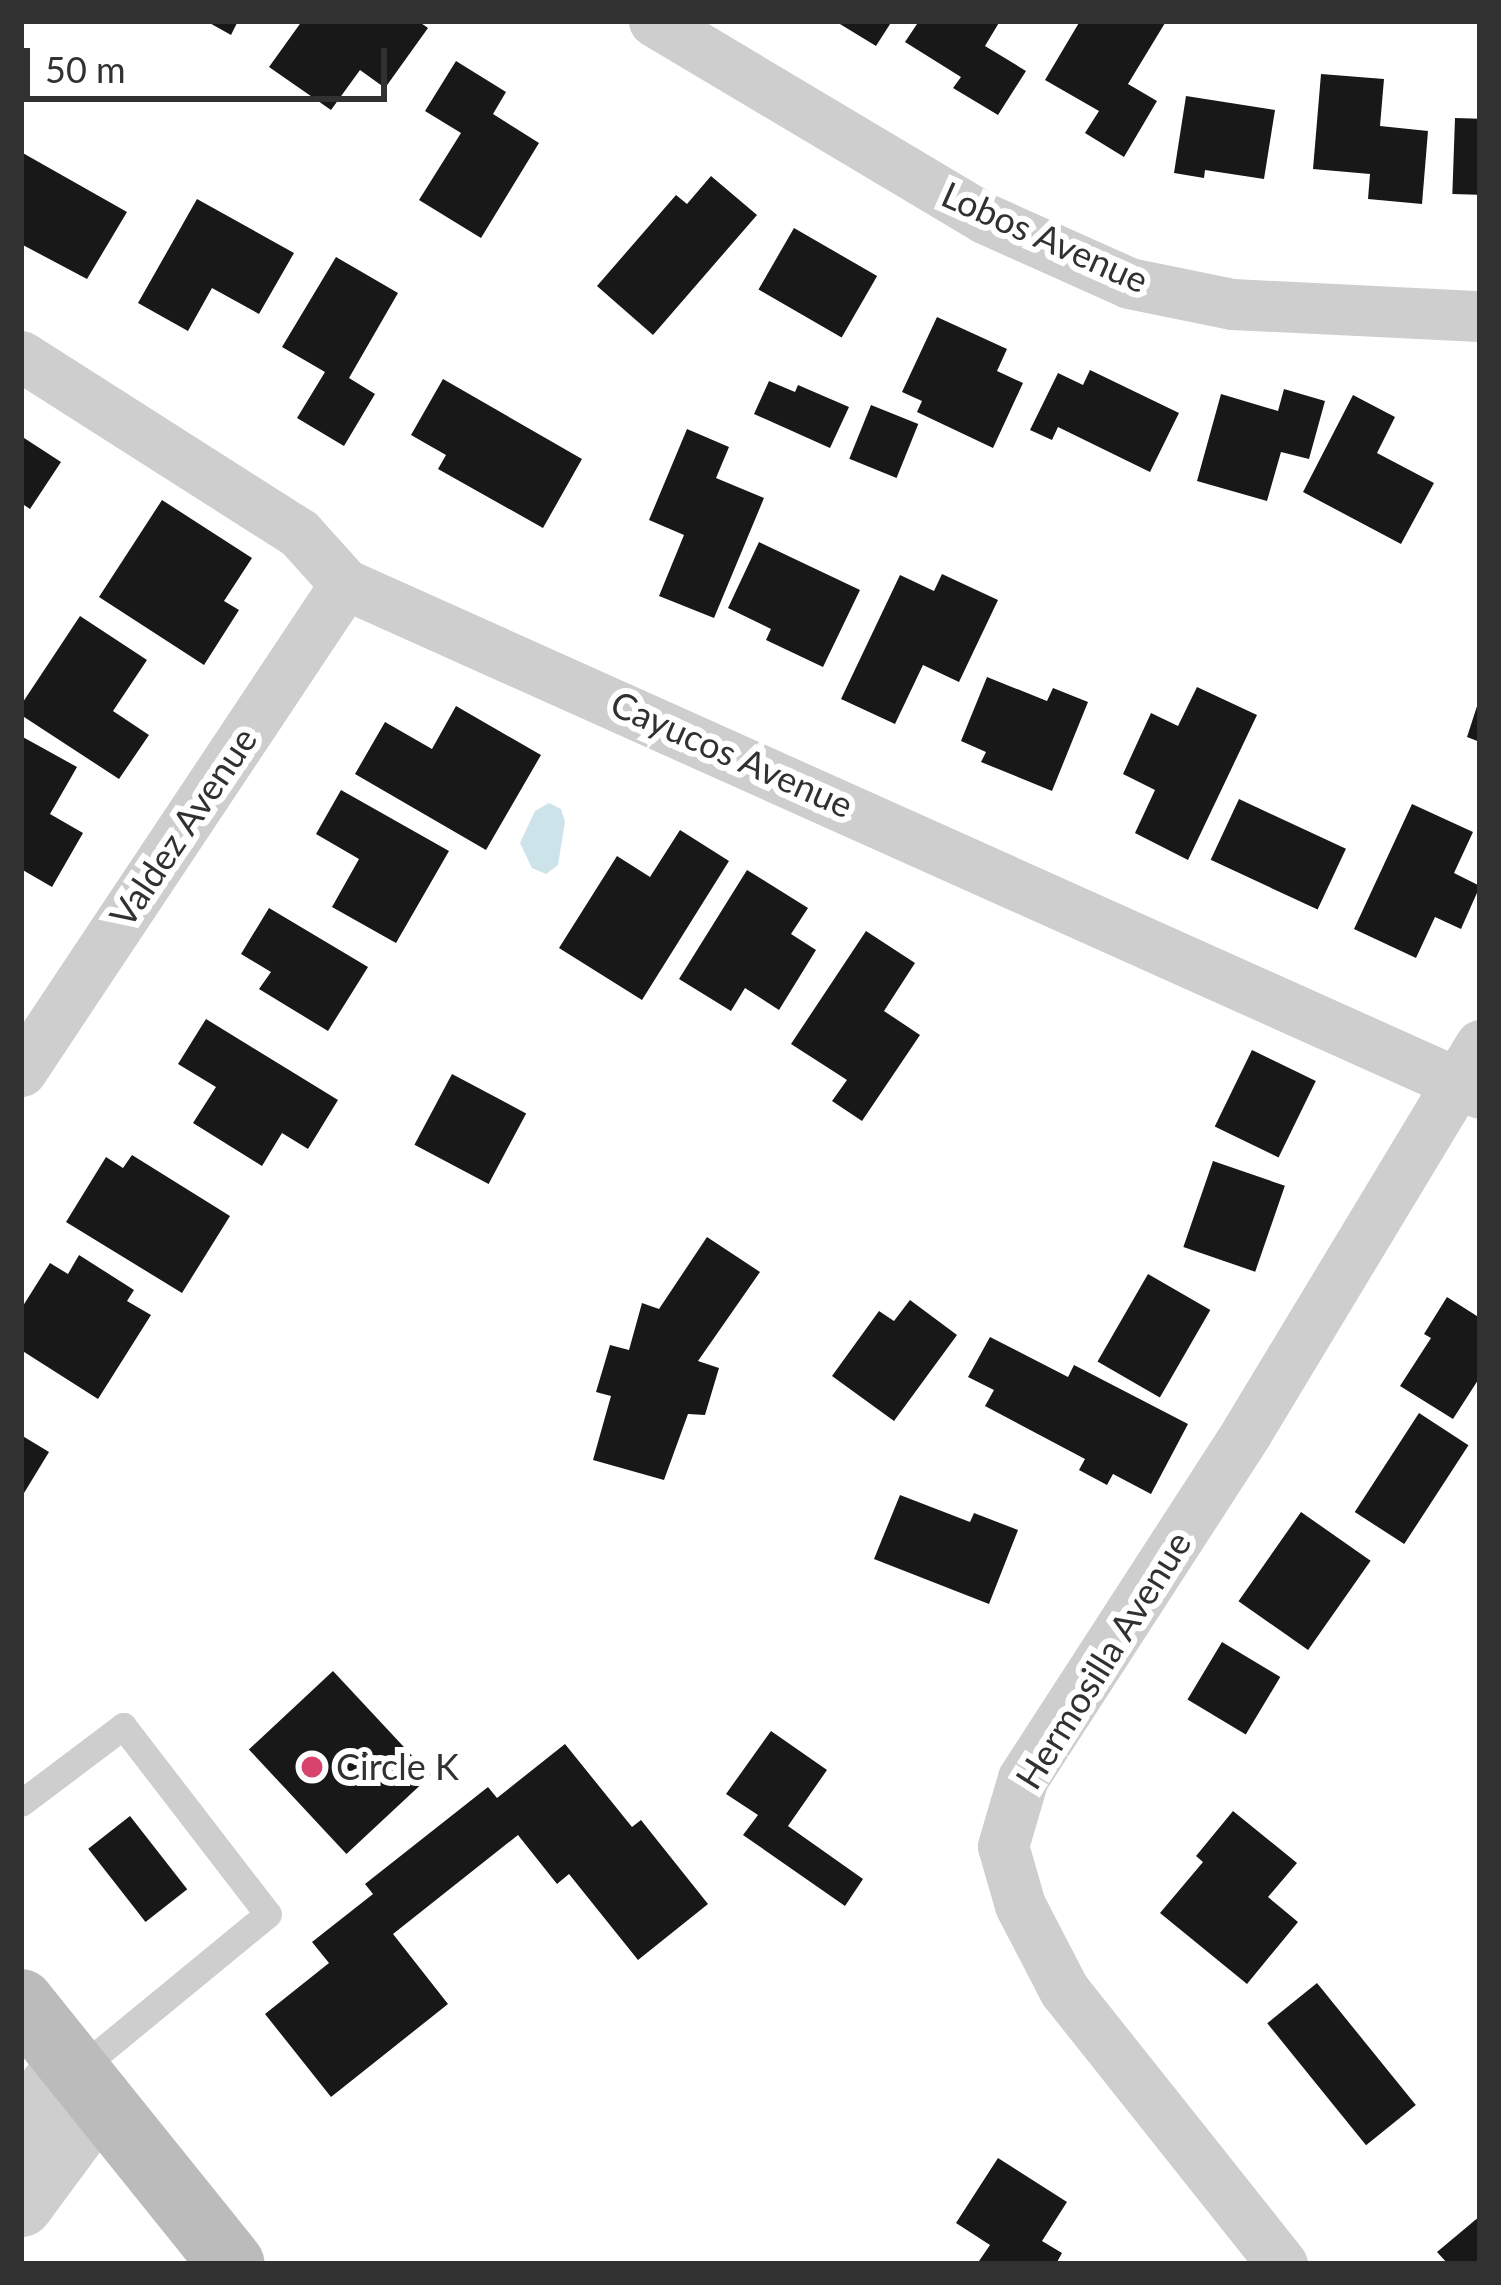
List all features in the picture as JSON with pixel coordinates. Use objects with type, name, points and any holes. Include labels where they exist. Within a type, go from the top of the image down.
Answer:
[{"type":"main road","points":[[21,2002],[232,2264]]},
{"type":"street","name":"Lobos Avenue","points":[[654,21],[984,218],[1129,283],[1232,304],[1480,316]]},
{"type":"street","name":"Cayucos Avenue","points":[[21,356],[299,533],[345,584],[1472,1073]]},
{"type":"street","name":"Valdez Avenue","points":[[21,1071],[345,584]]},
{"type":"street","name":"Hermosilla Avenue","points":[[1282,2264],[1064,1990],[1020,1905],[1003,1846],[1023,1778],[1472,1073]]},
{"type":"street","points":[[21,2126],[82,2077]]},
{"type":"street","points":[[21,2205],[82,2077]]},
{"type":"lane","points":[[21,1803],[123,1726],[268,1914],[82,2077]]},
{"type":"water","points":[[549,803],[561,809],[565,822],[558,865],[546,874],[532,868],[520,843],[535,811]]},
{"type":"building","points":[[206,21],[238,21],[231,35]]},
{"type":"building","points":[[302,21],[418,21],[428,28],[385,88],[360,70],[331,110],[269,67]]},
{"type":"building","points":[[835,21],[892,21],[876,46]]},
{"type":"building","points":[[919,21],[1000,21],[985,46],[1026,71],[998,115],[953,88],[961,77],[905,42]]},
{"type":"building","points":[[1080,21],[1165,23],[1128,84],[1157,101],[1124,157],[1085,133],[1099,111],[1045,80]]},
{"type":"building","points":[[456,61],[506,92],[493,114],[539,143],[481,238],[419,200],[461,133],[425,111]]},
{"type":"building","points":[[1321,74],[1384,79],[1380,126],[1428,131],[1422,204],[1368,199],[1370,174],[1313,169]]},
{"type":"building","points":[[1186,96],[1275,110],[1264,179],[1205,170],[1204,178],[1174,173]]},
{"type":"building","points":[[1455,118],[1480,119],[1477,195],[1452,194]]},
{"type":"building","points":[[21,152],[127,212],[87,279],[21,244]]},
{"type":"building","points":[[711,176],[757,215],[653,335],[597,286],[676,195],[687,204]]},
{"type":"building","points":[[197,199],[294,253],[259,314],[212,288],[188,331],[138,303]]},
{"type":"building","points":[[794,228],[877,276],[842,337],[758,289]]},
{"type":"building","points":[[336,257],[398,293],[349,378],[375,394],[344,446],[297,418],[325,372],[282,347]]},
{"type":"building","points":[[937,317],[1007,349],[997,371],[1023,383],[993,448],[917,412],[922,401],[902,392]]},
{"type":"building","points":[[1090,370],[1179,413],[1150,472],[1058,427],[1052,440],[1030,430],[1058,373],[1083,385]]},
{"type":"building","points":[[443,379],[582,459],[543,528],[438,469],[446,455],[411,435]]},
{"type":"building","points":[[769,381],[795,392],[798,385],[849,407],[830,448],[754,414]]},
{"type":"building","points":[[1284,389],[1325,401],[1309,459],[1281,452],[1267,501],[1197,481],[1221,394],[1278,411]]},
{"type":"building","points":[[1353,395],[1395,417],[1377,453],[1434,483],[1401,544],[1303,492]]},
{"type":"building","points":[[871,405],[918,424],[897,478],[849,459]]},
{"type":"building","points":[[687,429],[729,447],[716,478],[764,498],[714,618],[659,596],[684,535],[649,520]]},
{"type":"building","points":[[21,436],[61,462],[30,509],[21,503]]},
{"type":"building","points":[[162,500],[252,558],[224,601],[239,610],[204,665],[99,597]]},
{"type":"building","points":[[759,542],[860,590],[823,667],[766,640],[771,629],[728,608]]},
{"type":"building","points":[[942,574],[998,600],[959,682],[923,665],[895,724],[841,699],[900,575],[934,591]]},
{"type":"building","points":[[80,616],[147,660],[113,711],[149,735],[119,779],[21,715],[21,705]]},
{"type":"building","points":[[987,677],[1047,701],[1053,688],[1088,702],[1052,791],[981,762],[986,752],[961,741]]},
{"type":"building","points":[[1197,687],[1257,715],[1188,860],[1135,833],[1155,790],[1123,774],[1151,713],[1178,726]]},
{"type":"building","points":[[1480,700],[1480,742],[1467,737]]},
{"type":"building","points":[[456,706],[541,755],[486,850],[355,774],[385,722],[432,749]]},
{"type":"building","points":[[21,736],[77,767],[50,814],[83,833],[52,887],[21,869]]},
{"type":"building","points":[[341,790],[449,851],[396,943],[332,907],[359,859],[316,834]]},
{"type":"building","points":[[1239,799],[1346,849],[1318,910],[1211,860]]},
{"type":"building","points":[[1412,804],[1473,832],[1454,873],[1480,886],[1461,929],[1435,917],[1416,958],[1354,929]]},
{"type":"building","points":[[680,830],[729,861],[642,1000],[559,948],[617,856],[650,877]]},
{"type":"building","points":[[747,870],[808,908],[791,934],[816,950],[779,1010],[745,988],[731,1011],[679,979]]},
{"type":"building","points":[[269,908],[368,967],[328,1031],[259,989],[271,972],[241,954]]},
{"type":"building","points":[[866,931],[915,963],[884,1011],[920,1035],[862,1121],[832,1101],[847,1080],[791,1044]]},
{"type":"building","points":[[206,1019],[338,1100],[308,1149],[282,1133],[262,1166],[193,1123],[216,1087],[178,1064]]},
{"type":"building","points":[[1252,1050],[1316,1081],[1279,1158],[1215,1126]]},
{"type":"building","points":[[452,1074],[526,1113],[489,1184],[414,1145]]},
{"type":"building","points":[[132,1155],[230,1216],[182,1293],[66,1222],[106,1157],[123,1168]]},
{"type":"building","points":[[1213,1161],[1285,1186],[1255,1272],[1183,1247]]},
{"type":"building","points":[[707,1237],[760,1272],[698,1361],[719,1368],[705,1415],[688,1414],[664,1480],[593,1460],[611,1396],[596,1392],[610,1345],[629,1350],[642,1303],[659,1309]]},
{"type":"building","points":[[79,1255],[134,1290],[127,1301],[151,1315],[98,1399],[21,1350],[21,1309],[50,1263],[68,1274]]},
{"type":"building","points":[[1148,1274],[1210,1310],[1160,1397],[1098,1361]]},
{"type":"building","points":[[1447,1297],[1480,1318],[1480,1377],[1453,1419],[1400,1386],[1431,1338],[1424,1334]]},
{"type":"building","points":[[910,1300],[957,1335],[894,1421],[832,1376],[879,1311],[894,1321]]},
{"type":"building","points":[[990,1337],[1068,1377],[1074,1365],[1188,1424],[1151,1494],[1113,1474],[1107,1485],[1079,1470],[1085,1459],[985,1406],[994,1390],[968,1377]]},
{"type":"building","points":[[1419,1413],[1468,1445],[1404,1544],[1355,1512]]},
{"type":"building","points":[[21,1435],[49,1452],[21,1498]]},
{"type":"building","points":[[900,1495],[970,1522],[974,1513],[1018,1530],[989,1604],[874,1559]]},
{"type":"building","points":[[1301,1512],[1371,1561],[1308,1650],[1238,1601]]},
{"type":"building","points":[[1222,1642],[1280,1677],[1246,1734],[1187,1699]]},
{"type":"building","points":[[333,1671],[431,1776],[346,1854],[249,1749]]},
{"type":"building","points":[[771,1731],[827,1770],[788,1826],[863,1879],[845,1906],[743,1835],[758,1815],[726,1794]]},
{"type":"building","points":[[565,1744],[632,1827],[641,1820],[708,1904],[638,1960],[569,1874],[557,1884],[518,1835],[393,1934],[448,2004],[331,2097],[265,2014],[329,1963],[312,1942],[373,1894],[365,1884],[488,1787],[497,1798]]},
{"type":"building","points":[[1233,1811],[1297,1863],[1268,1897],[1298,1922],[1247,1984],[1160,1913],[1203,1862],[1196,1856]]},
{"type":"building","points":[[130,1816],[187,1889],[145,1922],[88,1849]]},
{"type":"building","points":[[1317,1983],[1416,2105],[1366,2145],[1267,2023]]},
{"type":"building","points":[[998,2158],[1067,2202],[1042,2241],[1062,2253],[1056,2264],[977,2264],[990,2245],[956,2223]]},
{"type":"building","points":[[1480,2216],[1480,2264],[1448,2264],[1437,2252]]},
{"type":"place","name":"Circle K","points":[[312,1767]]}]
